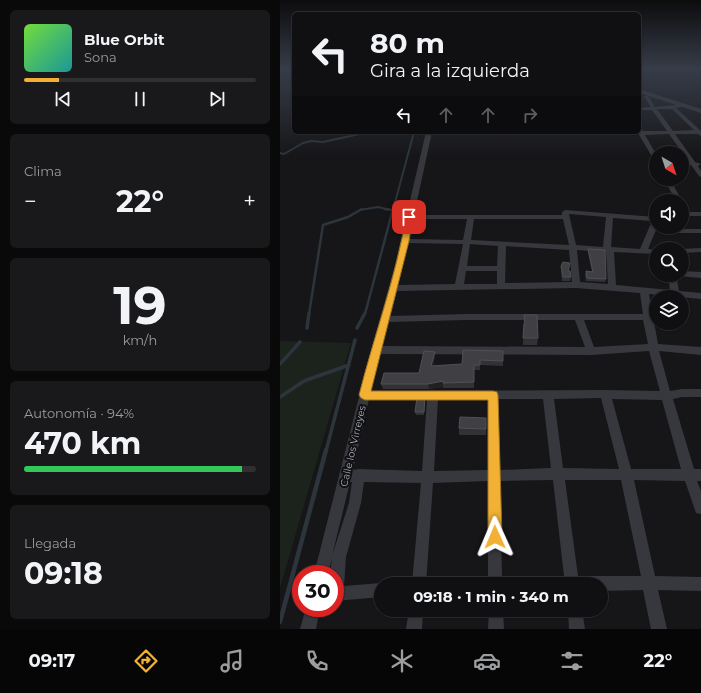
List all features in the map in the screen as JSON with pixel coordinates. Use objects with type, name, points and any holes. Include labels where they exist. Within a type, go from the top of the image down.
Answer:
[{"type":"street","points":[[646,97],[701,175]]},
{"type":"street","points":[[659,97],[701,111]]},
{"type":"street","points":[[641,108],[655,109],[682,105]]},
{"type":"street","points":[[673,107],[700,133]]},
{"type":"street","points":[[641,131],[700,133]]},
{"type":"street","points":[[641,133],[649,147]]},
{"type":"street","name":"Calle los Virreyes","points":[[325,565],[342,523],[345,476],[376,350],[386,319],[406,241],[409,217],[429,134]]},
{"type":"street","points":[[689,164],[701,164]]},
{"type":"street","points":[[576,285],[573,247],[564,212],[610,215],[649,221]]},
{"type":"street","points":[[689,214],[701,214]]},
{"type":"street","points":[[610,215],[609,250],[612,287]]},
{"type":"street","points":[[409,217],[565,217]]},
{"type":"street","points":[[459,286],[471,218]]},
{"type":"street","points":[[689,231],[701,231]]},
{"type":"street","points":[[643,252],[650,234]]},
{"type":"street","points":[[406,241],[467,242],[649,252]]},
{"type":"street","points":[[501,286],[502,244]]},
{"type":"street","points":[[689,251],[701,250]]},
{"type":"street","points":[[462,268],[501,269]]},
{"type":"street","points":[[689,274],[701,275]]},
{"type":"street","points":[[394,288],[576,285],[649,291]]},
{"type":"street","points":[[644,290],[652,347],[666,396],[695,475],[701,508]]},
{"type":"street","points":[[689,295],[701,296]]},
{"type":"street","points":[[386,319],[466,317],[647,317]]},
{"type":"street","points":[[578,317],[591,351]]},
{"type":"street","points":[[376,350],[591,351],[652,347],[701,351]]},
{"type":"street","points":[[365,395],[605,394],[666,396],[682,392],[701,394]]},
{"type":"street","points":[[420,577],[428,477],[432,394]]},
{"type":"street","points":[[548,394],[571,577]]},
{"type":"street","points":[[605,394],[626,474],[660,629]]},
{"type":"street","points":[[491,577],[495,476],[493,395]]},
{"type":"street","points":[[345,476],[428,477],[559,474],[695,475]]},
{"type":"street","points":[[338,565],[342,523],[355,503],[359,476]]},
{"type":"street","points":[[608,584],[701,584]]},
{"type":"street","points":[[344,593],[374,591]]},
{"type":"street","points":[[308,629],[311,617]]},
{"type":"street","points":[[414,629],[415,617]]},
{"type":"street","points":[[496,617],[496,629]]},
{"type":"street","points":[[576,617],[577,629]]},
{"type":"shaded area","points":[[280,341],[351,343],[280,588]]},
{"type":"building","points":[[588,249],[605,250],[606,279],[587,278],[586,271],[593,272]]},
{"type":"building","points":[[563,262],[570,263],[568,271],[570,271],[571,277],[563,277],[561,266]]},
{"type":"building","points":[[524,315],[537,315],[538,338],[523,338],[525,324]]},
{"type":"building","points":[[463,350],[503,351],[503,361],[480,360],[480,365],[474,365],[474,382],[443,383],[443,381],[428,384],[381,384],[384,373],[419,373],[424,351],[435,352],[431,366],[462,364]]},
{"type":"building","points":[[417,397],[425,397],[424,412],[415,412]]},
{"type":"building","points":[[460,417],[486,418],[486,429],[459,428]]},
{"type":"waterway","points":[[280,153],[284,154],[303,143],[311,141],[323,142],[360,134]]},
{"type":"waterway","points":[[393,210],[413,134]]},
{"type":"waterway","points":[[360,210],[378,207],[387,209]]},
{"type":"waterway","points":[[387,209],[392,210]]},
{"type":"waterway","points":[[365,314],[393,209]]},
{"type":"waterway","points":[[309,314],[323,225],[348,217],[360,210]]},
{"type":"waterway","points":[[307,328],[309,313]]},
{"type":"waterway","points":[[357,328],[365,313]]},
{"type":"waterway","points":[[348,365],[355,340]]},
{"type":"waterway","points":[[280,364],[300,342]]},
{"type":"waterway","points":[[280,397],[304,381],[348,365]]},
{"type":"waterway","points":[[326,451],[348,365]]},
{"type":"waterway","points":[[280,622],[326,450]]},
{"type":"route","points":[[409,217],[406,241],[365,395],[493,395],[495,537]]}]
